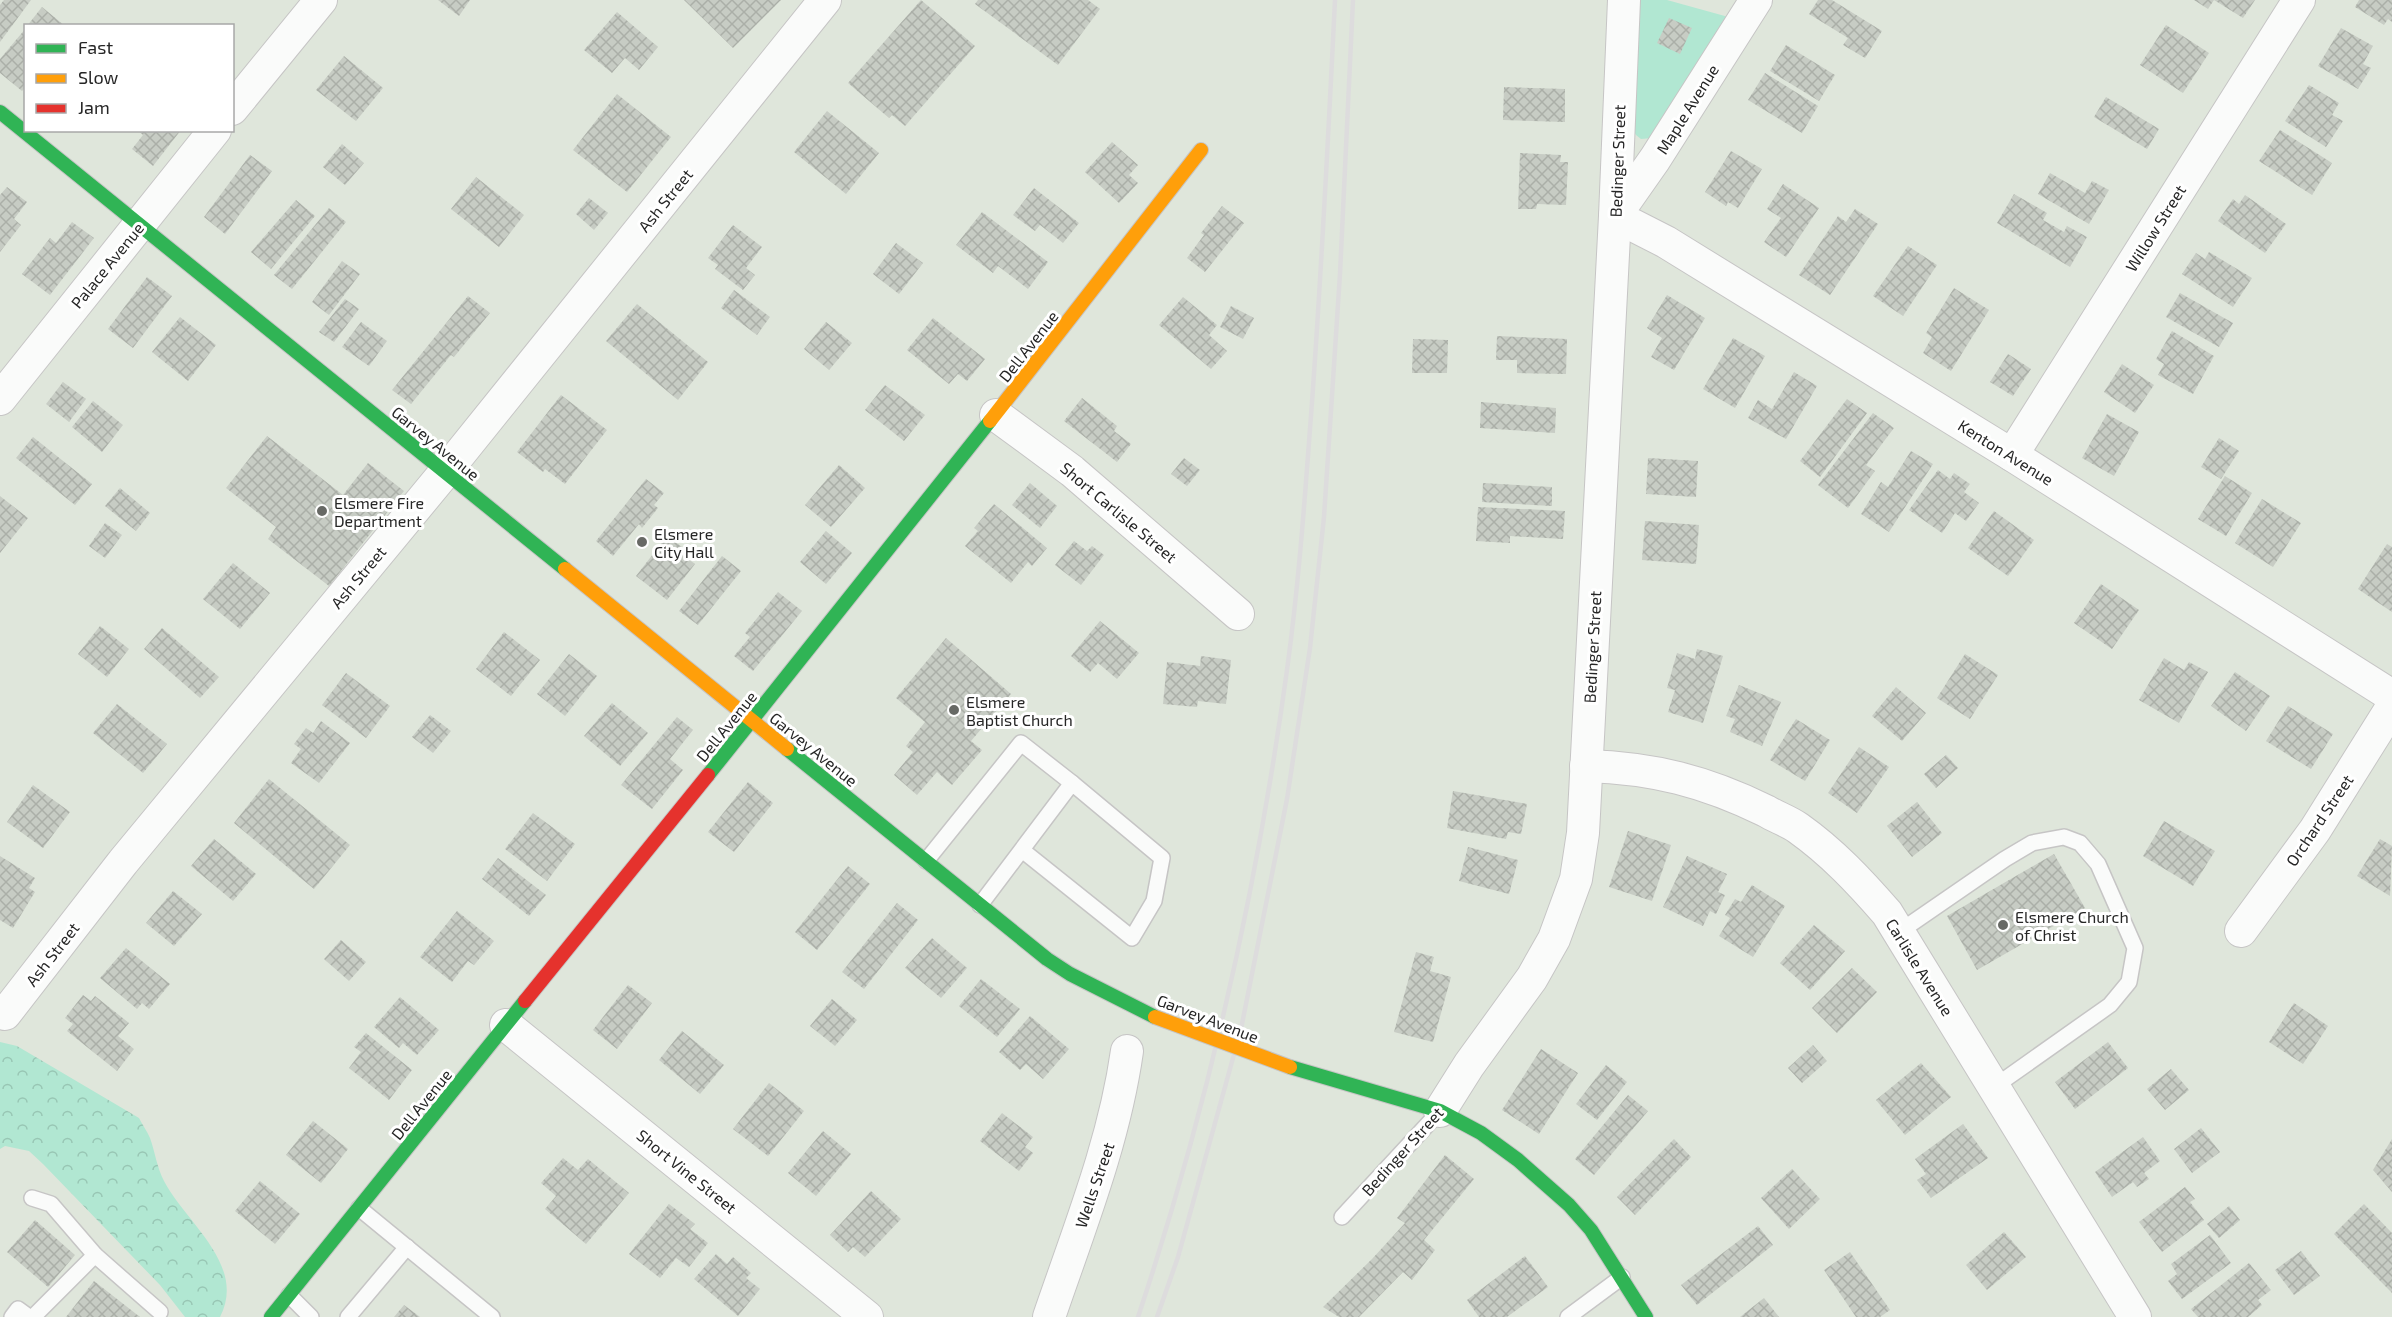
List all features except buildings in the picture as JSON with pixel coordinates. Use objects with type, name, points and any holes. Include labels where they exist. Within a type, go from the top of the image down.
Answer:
[{"type":"street","points":[[234,107],[321,0]]},
{"type":"street","name":"Ash Street","points":[[5,1014],[123,862],[446,471],[825,0]]},
{"type":"street","name":"Bedinger Street","points":[[1440,1111],[1469,1065],[1532,978],[1554,939],[1576,879],[1582,833],[1586,766],[1624,0]]},
{"type":"street","name":"Maple Avenue","points":[[1615,216],[1655,159],[1756,0]]},
{"type":"street","name":"Willow Street","points":[[2012,455],[2299,0]]},
{"type":"street","name":"Garvey Avenue","points":[[0,112],[24,131]]},
{"type":"street","name":"Garvey Avenue","points":[[25,132],[1047,958],[1070,974],[1155,1017],[1290,1067],[1440,1111],[1482,1133],[1518,1160],[1569,1205],[1591,1230],[1646,1317]]},
{"type":"street","name":"Palace Avenue","points":[[0,399],[213,132]]},
{"type":"street","name":"Dell Avenue","points":[[271,1317],[996,415],[1201,150]]},
{"type":"street","name":"Kenton Avenue","points":[[1615,216],[1666,242],[2012,455],[2392,696]]},
{"type":"street","name":"Short Carlisle Street","points":[[996,415],[1072,471],[1238,614]]},
{"type":"street","name":"Orchard Street","points":[[2241,931],[2314,830],[2392,707]]},
{"type":"street","name":"Carlisle Avenue","points":[[1586,766],[1614,767],[1672,775],[1735,796],[1797,827],[1854,875],[1887,913],[2135,1317]]},
{"type":"street","name":"Short Vine Street","points":[[506,1025],[867,1317]]},
{"type":"street","name":"Wells Street","points":[[1049,1317],[1108,1146],[1121,1091],[1127,1051]]},
{"type":"lane","points":[[926,861],[1021,743],[1162,858],[1154,901],[1132,938],[1022,850]]},
{"type":"lane","points":[[980,905],[1072,783]]},
{"type":"lane","points":[[1899,932],[2004,859],[2032,843],[2064,837],[2080,843],[2098,864],[2135,948],[2129,982],[2110,1005],[1994,1088]]},
{"type":"lane","name":"Bedinger Street","points":[[1342,1217],[1440,1111]]},
{"type":"lane","points":[[32,1198],[51,1204],[95,1255],[160,1312]]},
{"type":"lane","points":[[359,1208],[492,1317]]},
{"type":"lane","points":[[348,1317],[407,1247]]},
{"type":"lane","points":[[12,1317],[18,1309],[31,1317],[95,1255]]},
{"type":"lane","points":[[1568,1317],[1622,1277]]},
{"type":"lane","points":[[289,1294],[311,1317]]},
{"type":"green space","points":[[1639,0],[1667,0],[1732,18],[1652,138],[1641,139],[1633,130]]},
{"type":"green space","points":[[0,1042],[17,1046],[139,1118],[150,1138],[164,1181],[220,1262],[226,1280],[226,1298],[220,1317],[185,1317],[160,1285],[29,1151],[5,1146],[0,1149]]},
{"type":"railway","points":[[1138,1317],[1187,1158],[1228,997],[1275,752],[1298,580],[1321,268],[1335,0]]},
{"type":"railway","points":[[1157,1317],[1178,1257],[1241,1029],[1287,799],[1310,648],[1324,517],[1340,274],[1353,0]]},
{"type":"traffic: fast","points":[[0,112],[24,131]]},
{"type":"traffic: fast","points":[[25,132],[565,569]]},
{"type":"traffic: fast","points":[[708,775],[990,421]]},
{"type":"traffic: fast","points":[[787,749],[1047,959],[1070,974],[1155,1017]]},
{"type":"traffic: fast","points":[[271,1317],[525,1001]]},
{"type":"traffic: fast","points":[[1290,1067],[1440,1111],[1481,1133],[1518,1160],[1569,1205],[1591,1230],[1646,1317]]},
{"type":"traffic: slow","points":[[990,421],[1201,150]]},
{"type":"traffic: slow","points":[[565,569],[787,749]]},
{"type":"traffic: slow","points":[[1155,1017],[1290,1067]]},
{"type":"traffic: jam","points":[[525,1001],[708,775]]},
{"type":"place","name":"Elsmere Fire Department","points":[[322,511]]},
{"type":"place","name":"Elsmere City Hall","points":[[642,542]]},
{"type":"place","name":"Elsmere Baptist Church","points":[[954,710]]},
{"type":"place","name":"Elsmere Church of Christ","points":[[2003,925]]}]
